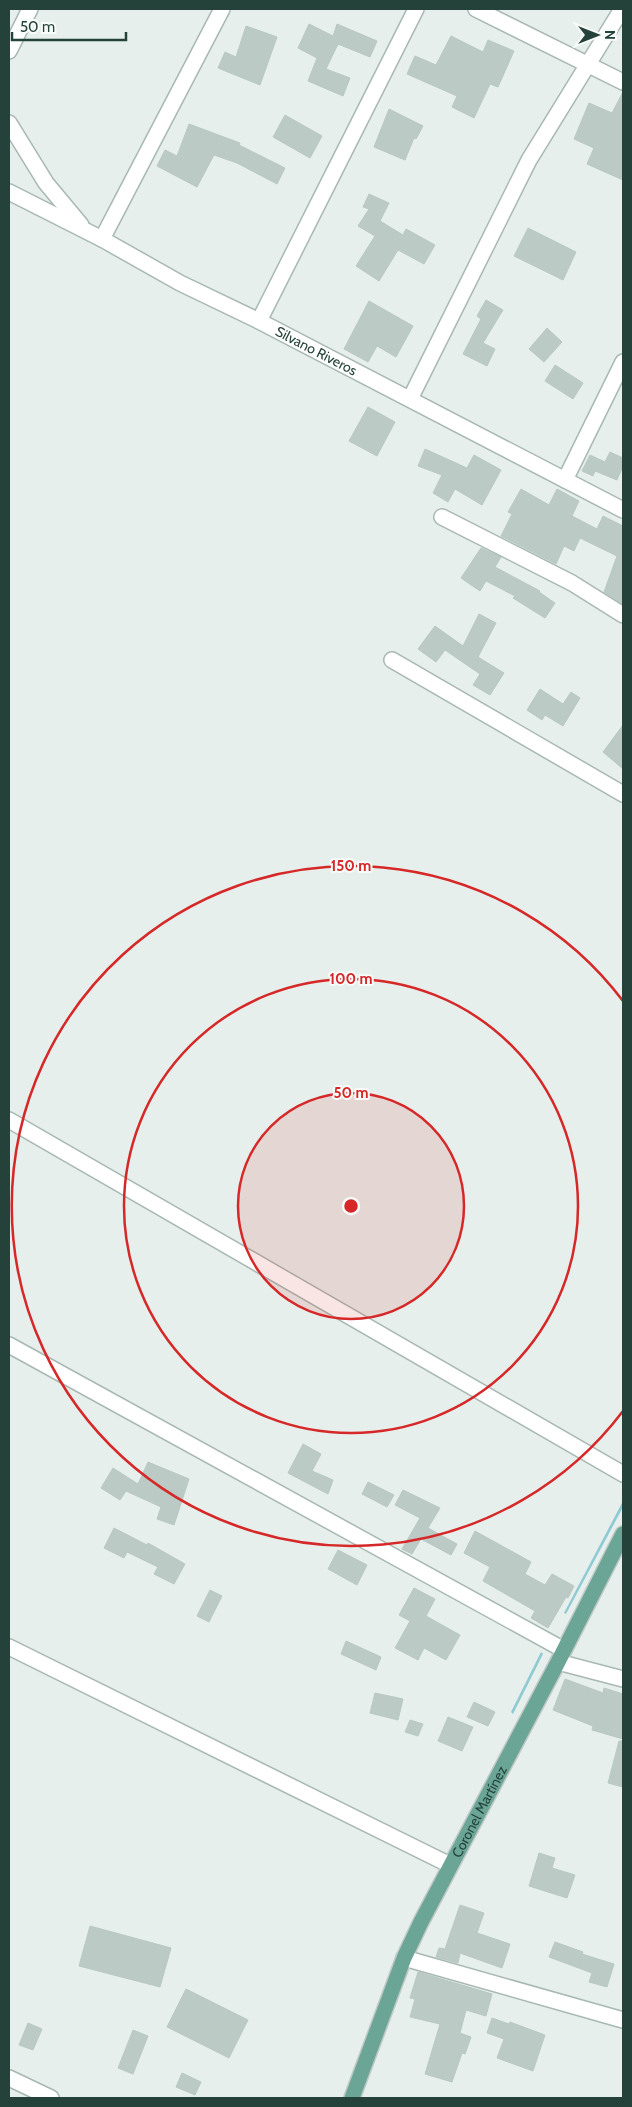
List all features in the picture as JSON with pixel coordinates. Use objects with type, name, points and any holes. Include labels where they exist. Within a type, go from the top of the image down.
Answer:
[{"type":"main road","name":"Coronel Martínez","points":[[352,2098],[404,1958],[420,1922],[561,1656],[623,1534]]},
{"type":"street","points":[[9,51],[30,9]]},
{"type":"street","points":[[102,239],[222,9]]},
{"type":"street","points":[[259,321],[416,9]]},
{"type":"street","points":[[476,9],[623,82]]},
{"type":"street","points":[[410,399],[529,160],[622,9]]},
{"type":"street","points":[[9,123],[46,183],[86,231]]},
{"type":"street","name":"Silvano Riveros","points":[[9,192],[102,239],[180,283],[259,321],[623,510]]},
{"type":"street","points":[[565,480],[623,362]]},
{"type":"street","points":[[442,517],[572,582],[623,615]]},
{"type":"street","points":[[392,660],[623,794]]},
{"type":"street","points":[[9,1120],[623,1474]]},
{"type":"street","points":[[9,1345],[561,1656],[623,1679]]},
{"type":"street","points":[[9,1647],[450,1865]]},
{"type":"street","points":[[404,1958],[623,2020]]},
{"type":"street","points":[[9,2078],[51,2098]]},
{"type":"water","points":[[623,1501],[623,1507],[566,1614],[564,1613]]},
{"type":"water","points":[[541,1652],[543,1654],[513,1714],[511,1712]]},
{"type":"building","points":[[309,24],[333,36],[337,24],[377,41],[370,57],[338,44],[326,69],[350,78],[343,96],[308,81],[317,58],[298,48]]},
{"type":"building","points":[[246,26],[277,37],[260,85],[218,68],[225,52],[236,57]]},
{"type":"building","points":[[451,36],[483,52],[488,40],[514,51],[498,87],[490,84],[474,118],[452,107],[457,96],[407,74],[415,56],[436,65]]},
{"type":"building","points":[[623,92],[623,180],[587,164],[594,148],[574,139],[589,103],[612,113]]},
{"type":"building","points":[[389,109],[423,126],[416,139],[414,138],[405,160],[374,147]]},
{"type":"building","points":[[285,115],[322,136],[310,158],[273,137]]},
{"type":"building","points":[[189,124],[240,143],[239,145],[285,168],[277,184],[237,163],[214,155],[197,187],[157,166],[165,150],[177,156]]},
{"type":"building","points":[[369,194],[389,203],[380,221],[403,235],[406,229],[435,245],[424,264],[398,250],[379,281],[356,266],[375,236],[358,226],[369,209],[363,207]]},
{"type":"building","points":[[528,228],[576,252],[563,280],[514,256]]},
{"type":"building","points":[[486,300],[503,310],[483,343],[495,349],[487,366],[463,354],[481,319],[477,316]]},
{"type":"building","points":[[369,301],[413,326],[396,357],[377,346],[368,362],[344,349]]},
{"type":"building","points":[[547,328],[562,342],[544,362],[529,349]]},
{"type":"building","points":[[555,365],[583,383],[573,399],[545,381]]},
{"type":"building","points":[[368,407],[395,422],[377,456],[349,441]]},
{"type":"building","points":[[425,449],[467,468],[474,455],[501,470],[482,505],[455,489],[448,502],[433,493],[442,475],[418,466]]},
{"type":"building","points":[[610,452],[623,458],[623,466],[617,480],[595,471],[593,476],[582,471],[590,455],[605,462]]},
{"type":"building","points":[[521,489],[549,505],[557,489],[579,501],[572,516],[597,529],[603,516],[623,526],[623,604],[604,592],[617,556],[580,538],[574,551],[564,546],[556,564],[501,536],[512,514],[508,512]]},
{"type":"building","points":[[481,548],[501,557],[495,567],[540,591],[555,603],[545,618],[513,598],[515,596],[486,581],[480,591],[461,578]]},
{"type":"building","points":[[479,614],[496,623],[478,657],[504,673],[490,695],[473,685],[480,674],[445,650],[436,662],[418,649],[435,626],[463,646]]},
{"type":"building","points":[[540,689],[563,704],[571,692],[580,698],[563,726],[545,715],[542,720],[527,710]]},
{"type":"building","points":[[623,725],[623,769],[603,752]]},
{"type":"building","points":[[303,1444],[321,1454],[312,1471],[333,1480],[328,1494],[288,1473]]},
{"type":"building","points":[[148,1462],[189,1479],[174,1525],[157,1519],[161,1507],[126,1491],[120,1500],[101,1488],[113,1468],[138,1484]]},
{"type":"building","points":[[368,1482],[394,1495],[387,1507],[362,1494]]},
{"type":"building","points":[[403,1490],[440,1508],[428,1528],[457,1544],[451,1555],[421,1539],[412,1554],[402,1549],[420,1518],[395,1505]]},
{"type":"building","points":[[114,1528],[147,1545],[148,1543],[185,1564],[174,1584],[154,1574],[158,1567],[127,1552],[124,1558],[104,1548]]},
{"type":"building","points":[[475,1531],[531,1562],[525,1574],[545,1585],[552,1574],[574,1586],[548,1628],[531,1618],[535,1611],[483,1581],[490,1567],[464,1553]]},
{"type":"building","points":[[338,1550],[367,1565],[357,1585],[328,1569]]},
{"type":"building","points":[[414,1588],[435,1599],[426,1616],[460,1635],[446,1660],[424,1648],[418,1660],[395,1648],[410,1621],[399,1615]]},
{"type":"building","points":[[210,1590],[222,1596],[209,1622],[197,1616]]},
{"type":"building","points":[[346,1641],[381,1657],[376,1670],[341,1654]]},
{"type":"building","points":[[565,1679],[603,1693],[604,1688],[623,1694],[623,1739],[592,1730],[593,1726],[553,1710]]},
{"type":"building","points":[[375,1693],[403,1699],[398,1720],[370,1713]]},
{"type":"building","points":[[474,1702],[495,1712],[488,1726],[467,1717]]},
{"type":"building","points":[[448,1717],[473,1727],[462,1751],[438,1741]]},
{"type":"building","points":[[410,1720],[423,1724],[418,1736],[405,1732]]},
{"type":"building","points":[[619,1741],[623,1741],[623,1787],[608,1783]]},
{"type":"building","points":[[539,1853],[555,1858],[552,1868],[575,1875],[567,1898],[529,1886]]},
{"type":"building","points":[[460,1905],[484,1913],[477,1933],[510,1944],[502,1968],[460,1953],[458,1963],[436,1957],[439,1948],[445,1949]]},
{"type":"building","points":[[90,1926],[171,1948],[160,1987],[79,1966]]},
{"type":"building","points":[[555,1942],[583,1952],[582,1954],[614,1964],[607,1987],[589,1982],[592,1973],[549,1957]]},
{"type":"building","points":[[418,1972],[492,1994],[486,2016],[466,2010],[460,2033],[471,2037],[465,2054],[462,2053],[452,2082],[425,2074],[440,2024],[410,2017],[415,1999],[410,1998]]},
{"type":"building","points":[[186,1989],[248,2020],[229,2058],[167,2027]]},
{"type":"building","points":[[492,2018],[509,2024],[510,2022],[545,2035],[533,2071],[497,2058],[504,2039],[487,2033]]},
{"type":"building","points":[[28,2023],[42,2029],[33,2050],[19,2045]]},
{"type":"building","points":[[133,2030],[148,2036],[133,2074],[118,2068]]},
{"type":"building","points":[[182,2073],[201,2082],[195,2095],[176,2087]]}]
